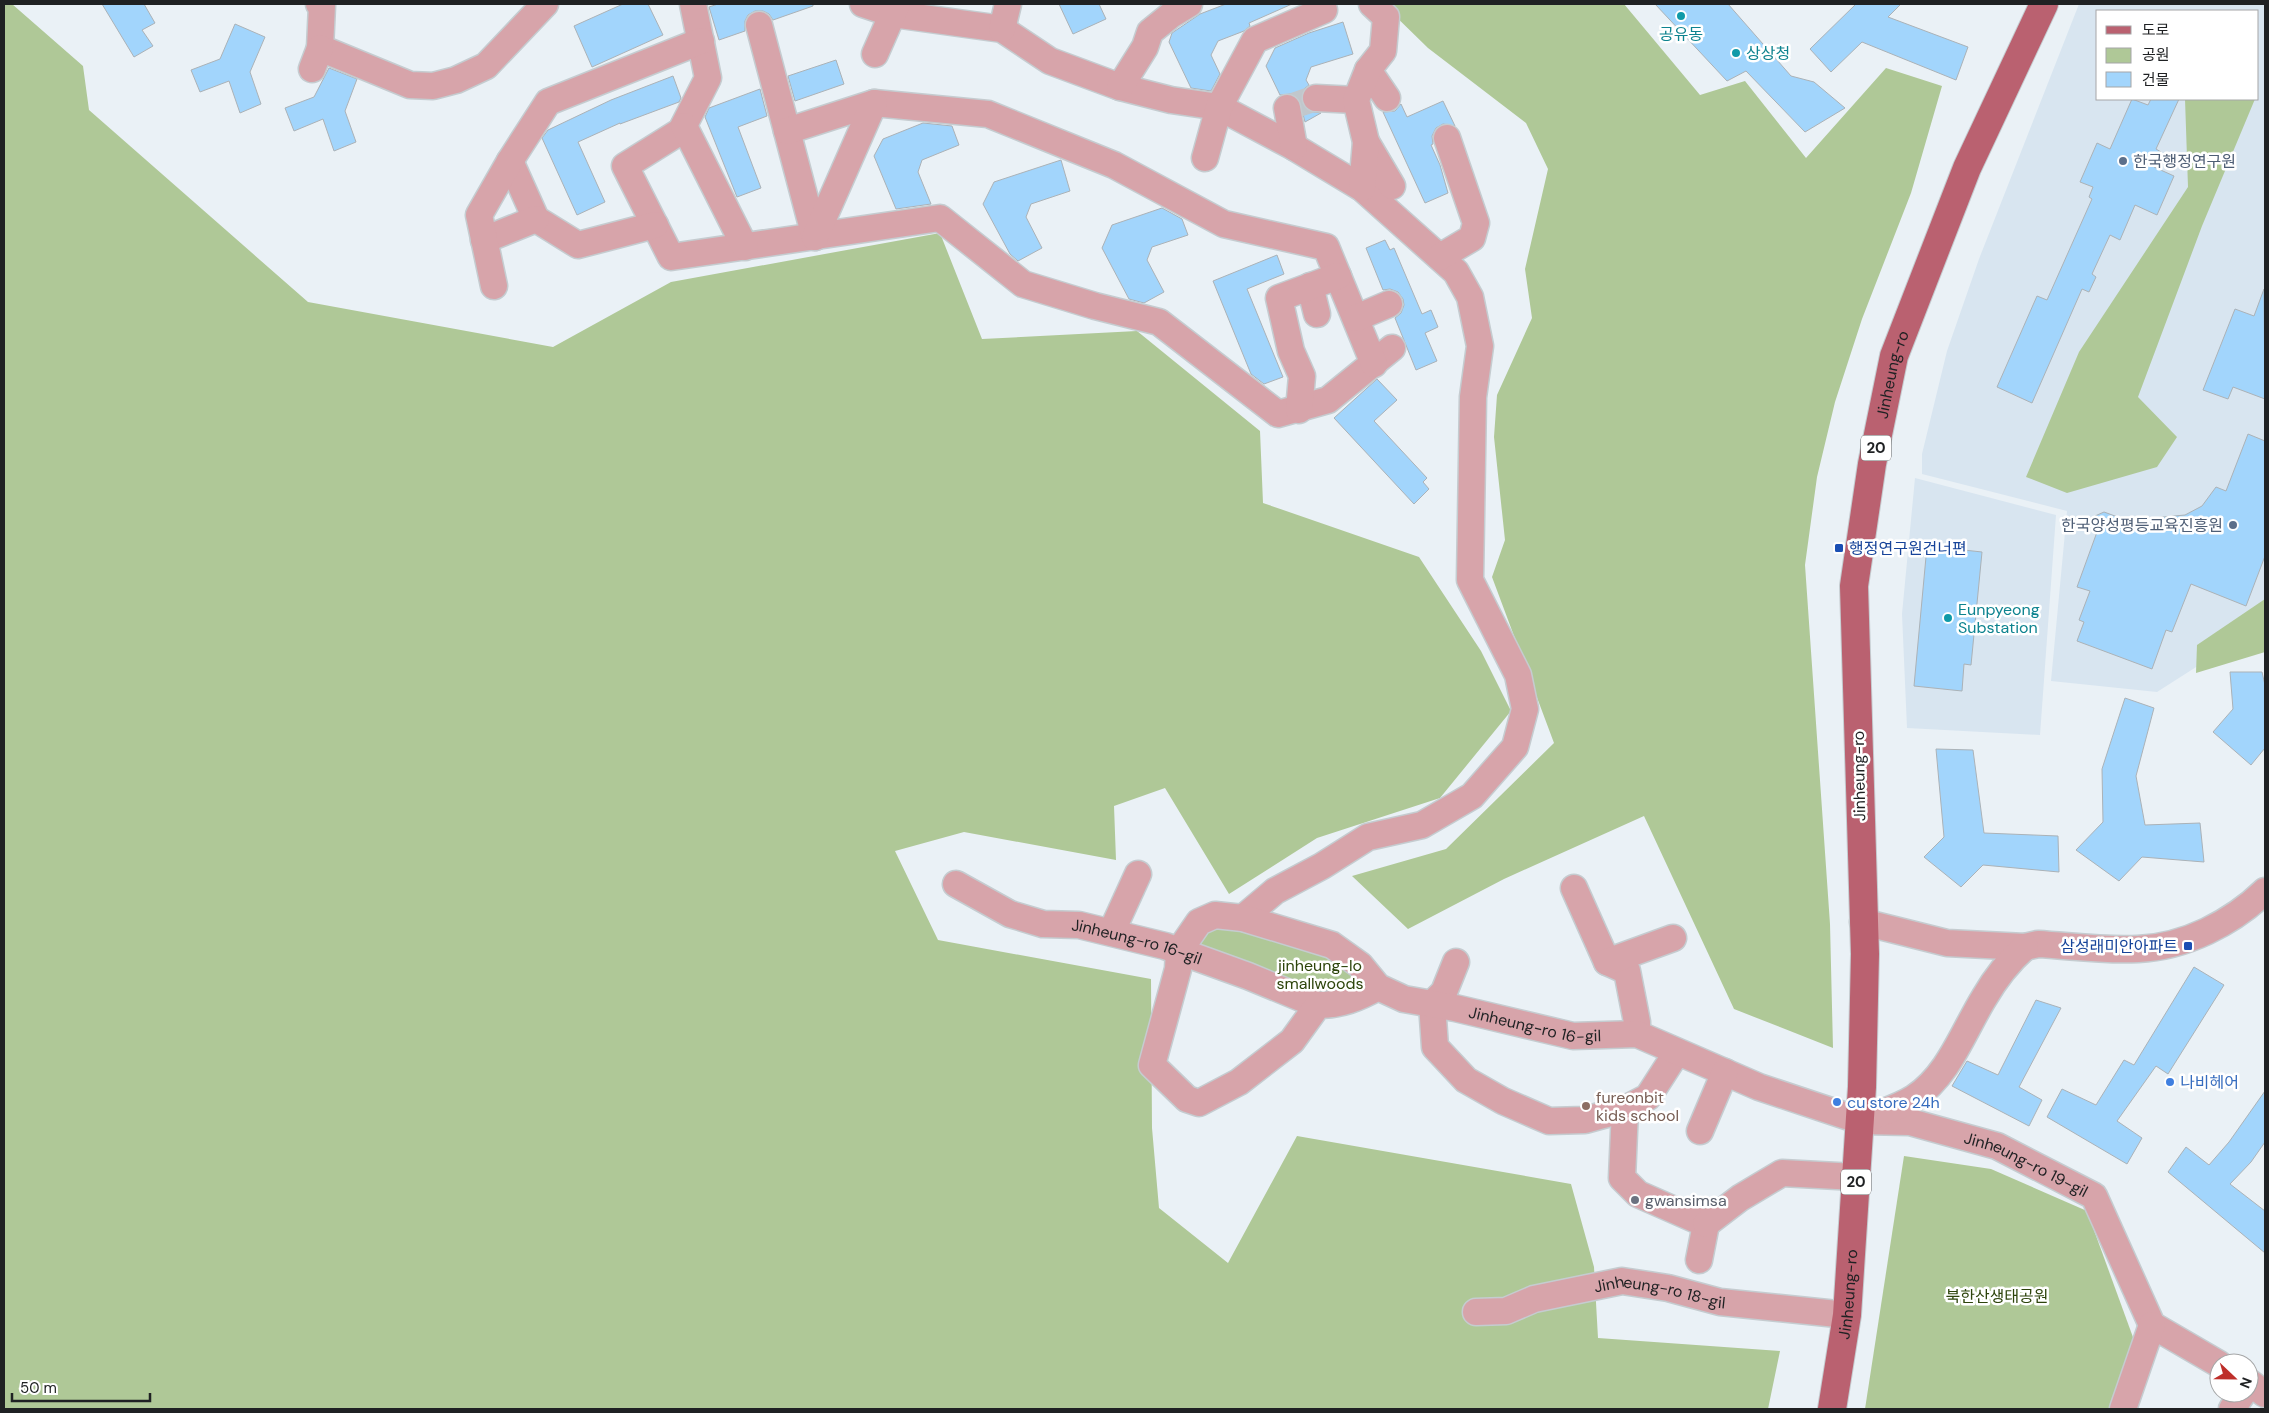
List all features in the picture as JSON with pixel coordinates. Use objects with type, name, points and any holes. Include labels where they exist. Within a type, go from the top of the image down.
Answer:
[{"type":"main road","name":"Jinheung-ro","points":[[1832,1409],[1847,1315],[1861,1121],[1865,954],[1854,586],[1874,455],[1894,356],[1967,168],[2044,4]]},
{"type":"street","points":[[320,4],[322,4],[316,58],[410,85],[433,86],[456,80],[486,66],[545,4]]},
{"type":"street","points":[[693,4],[708,78],[681,132],[625,166],[671,257],[940,218],[1023,284],[1095,306],[1159,322],[1278,414],[1334,406],[1383,356],[1356,318],[1326,247],[1224,224],[1114,165],[988,114],[874,103],[787,131]]},
{"type":"street","points":[[1002,29],[1008,4]]},
{"type":"street","points":[[1120,87],[1145,47],[1150,32],[1171,15],[1189,4]]},
{"type":"street","points":[[1372,4],[1386,17],[1383,51],[1368,70],[1356,100],[1366,142],[1392,186]]},
{"type":"street","points":[[866,5],[1002,29],[1050,61],[1120,87],[1171,100],[1219,107],[1294,147],[1362,188],[1456,272],[1470,297],[1480,346],[1473,397],[1470,580],[1518,675],[1526,709],[1515,747],[1472,796],[1422,825],[1368,837],[1322,866],[1275,891],[1243,918]]},
{"type":"street","points":[[875,54],[895,9]]},
{"type":"street","points":[[1205,158],[1219,107],[1255,40],[1324,10]]},
{"type":"street","points":[[760,25],[814,237]]},
{"type":"street","points":[[494,286],[479,215],[510,161],[548,102],[700,42]]},
{"type":"street","points":[[1368,70],[1387,98]]},
{"type":"street","points":[[1316,98],[1356,100]]},
{"type":"street","points":[[814,237],[874,103]]},
{"type":"street","points":[[1286,108],[1294,147]]},
{"type":"street","points":[[684,126],[745,247]]},
{"type":"street","points":[[1440,258],[1472,238],[1476,223],[1447,138]]},
{"type":"street","points":[[1362,188],[1366,142]]},
{"type":"street","points":[[510,161],[536,219],[578,245],[654,224]]},
{"type":"street","points":[[484,240],[536,219]]},
{"type":"street","points":[[1299,410],[1302,376],[1291,351],[1279,298],[1338,276]]},
{"type":"street","points":[[1310,286],[1317,314]]},
{"type":"street","points":[[1356,318],[1389,304]]},
{"type":"street","points":[[1112,931],[1138,874]]},
{"type":"street","name":"Jinheung-ro 16-gil","points":[[956,884],[1010,914],[1043,924],[1079,924],[1112,931],[1248,976],[1318,1005],[1335,1005],[1359,997],[1378,987],[1404,999],[1573,1036],[1637,1034],[1759,1086],[1861,1121]]},
{"type":"street","points":[[1574,888],[1607,962],[1627,971],[1637,1022],[1637,1034]]},
{"type":"street","points":[[1863,922],[1947,943],[2025,947],[2038,944],[2139,949],[2182,941],[2230,920],[2265,891]]},
{"type":"street","points":[[1318,1005],[1292,1041],[1239,1082],[1199,1102],[1187,1099],[1152,1065],[1178,969],[1179,952],[1199,922],[1215,915],[1243,918],[1332,945],[1360,965],[1378,987]]},
{"type":"street","points":[[1607,962],[1673,938]]},
{"type":"street","points":[[1861,1121],[1914,1098],[1936,1078],[1969,1028],[1984,998],[2007,965],[2025,947]]},
{"type":"street","points":[[1456,962],[1444,992],[1432,1004],[1435,1047],[1466,1080],[1503,1101],[1549,1121],[1585,1120],[1625,1108],[1648,1097],[1676,1052]]},
{"type":"street","points":[[1700,1131],[1725,1072]]},
{"type":"street","points":[[1625,1108],[1622,1178],[1638,1194],[1706,1224]]},
{"type":"street","name":"Jinheung-ro 19-gil","points":[[1861,1121],[1910,1122],[1997,1146],[2094,1196],[2152,1325]]},
{"type":"street","points":[[1699,1260],[1706,1224],[1740,1198],[1782,1173],[1856,1177]]},
{"type":"street","name":"Jinheung-ro 18-gil","points":[[1476,1312],[1506,1312],[1534,1299],[1622,1281],[1668,1288],[1720,1302],[1847,1315]]},
{"type":"street","points":[[2123,1409],[2152,1325],[2209,1358]]},
{"type":"shaded area","points":[[2079,4],[2265,4],[2265,623],[2157,692],[2051,681],[2067,511],[1922,474],[1922,454],[1947,351],[1979,259]]},
{"type":"shaded area","points":[[1915,478],[2056,515],[2040,735],[1907,728],[1902,614]]},
{"type":"green space","points":[[4,4],[12,4],[83,66],[89,110],[308,302],[553,347],[671,282],[940,233],[982,339],[1137,331],[1260,431],[1263,503],[1419,557],[1481,651],[1511,711],[1440,798],[1317,838],[1229,894],[1165,788],[1114,806],[1116,860],[964,832],[895,851],[938,940],[1151,979],[1152,1128],[1159,1208],[1228,1263],[1297,1136],[1571,1184],[1594,1267],[1598,1338],[1780,1351],[1768,1409],[4,1409]]},
{"type":"green space","points":[[1383,4],[1624,4],[1700,95],[1745,81],[1806,158],[1886,68],[1942,86],[1911,193],[1862,319],[1835,402],[1817,477],[1805,565],[1830,924],[1833,1048],[1734,1009],[1644,816],[1504,879],[1408,929],[1352,876],[1446,849],[1554,743],[1492,577],[1505,540],[1494,437],[1497,395],[1532,318],[1525,269],[1548,169],[1526,123],[1428,48]]},
{"type":"green space","points":[[2185,100],[2255,100],[2202,226],[2138,397],[2177,437],[2157,467],[2067,493],[2026,477],[2079,352],[2188,187]]},
{"type":"green space","points":[[2265,599],[2265,652],[2196,673],[2197,645]]},
{"type":"green space","name":"jinheung-lo smallwoods","points":[[1227,926],[1339,953],[1367,981],[1318,1000],[1195,951],[1207,931]]},
{"type":"green space","name":"북한산생태공원","points":[[1904,1156],[1991,1169],[2087,1211],[2138,1351],[2116,1409],[1865,1409]]},
{"type":"building","points":[[102,4],[144,4],[155,23],[142,30],[153,46],[134,57]]},
{"type":"building","points":[[623,4],[648,4],[663,35],[592,67],[574,26]]},
{"type":"building","points":[[718,4],[813,4],[813,6],[773,20],[769,14],[763,11],[755,11],[748,15],[745,21],[745,31],[719,40],[709,7]]},
{"type":"building","points":[[1059,4],[1099,4],[1106,19],[1073,34]]},
{"type":"building","points":[[1226,4],[1292,4],[1249,23],[1250,26],[1244,31],[1218,41],[1211,55],[1220,74],[1211,91],[1191,88],[1169,42],[1172,33],[1200,14]]},
{"type":"building","name":"상상청","points":[[1655,4],[1728,4],[1791,76],[1814,82],[1845,108],[1805,132],[1746,71],[1727,81]]},
{"type":"building","points":[[1856,4],[1901,4],[1888,17],[1968,47],[1956,80],[1862,42],[1831,72],[1810,49]]},
{"type":"building","points":[[1343,22],[1353,54],[1311,67],[1306,80],[1309,85],[1304,89],[1301,97],[1302,104],[1308,111],[1321,113],[1305,122],[1299,99],[1292,94],[1280,95],[1266,66],[1275,48],[1309,33]]},
{"type":"building","points":[[235,24],[265,37],[250,72],[261,104],[240,113],[229,81],[200,92],[191,70],[220,59]]},
{"type":"building","points":[[836,60],[844,84],[795,101],[788,76]]},
{"type":"building","points":[[329,68],[357,79],[345,111],[356,142],[334,151],[323,119],[294,131],[285,108],[314,97]]},
{"type":"building","points":[[673,76],[681,98],[679,102],[620,123],[578,142],[605,202],[577,215],[542,138],[548,130],[611,100]]},
{"type":"building","points":[[760,89],[767,116],[738,127],[761,188],[737,197],[705,117],[709,108]]},
{"type":"building","points":[[2132,100],[2148,105],[2150,100],[2179,100],[2156,149],[2161,152],[2154,167],[2174,176],[2157,215],[2135,205],[2120,240],[2110,235],[2092,274],[2096,277],[2089,292],[2082,289],[2032,403],[1997,387],[2037,296],[2047,300],[2092,199],[2089,197],[2093,187],[2080,182],[2097,143],[2110,149]]},
{"type":"building","points":[[1443,101],[1455,126],[1443,124],[1436,128],[1432,136],[1433,144],[1431,145],[1440,165],[1448,193],[1425,203],[1383,112],[1395,111],[1401,104],[1407,117]]},
{"type":"building","points":[[923,123],[952,126],[959,145],[922,160],[918,172],[931,204],[896,209],[874,156],[883,139]]},
{"type":"building","points":[[1061,160],[1070,191],[1031,204],[1026,217],[1042,248],[1018,261],[1010,254],[983,204],[994,182]]},
{"type":"building","points":[[1162,208],[1182,219],[1188,235],[1152,247],[1147,260],[1164,292],[1144,303],[1129,299],[1102,248],[1112,225]]},
{"type":"building","points":[[1385,240],[1390,250],[1394,248],[1422,314],[1431,310],[1438,327],[1425,333],[1437,361],[1416,370],[1395,318],[1401,313],[1404,305],[1403,299],[1398,292],[1390,289],[1383,290],[1366,248]]},
{"type":"building","points":[[1277,255],[1284,274],[1247,289],[1283,377],[1264,384],[1251,374],[1213,281]]},
{"type":"building","points":[[2264,289],[2265,399],[2233,387],[2228,399],[2203,390],[2235,309],[2254,316]]},
{"type":"building","points":[[1377,379],[1397,400],[1374,421],[1427,478],[1423,482],[1429,489],[1414,504],[1334,418]]},
{"type":"building","points":[[2248,434],[2265,441],[2265,556],[2246,606],[2191,584],[2172,632],[2166,630],[2152,669],[2077,641],[2084,622],[2079,620],[2090,591],[2077,587],[2097,532],[2092,523],[2095,516],[2104,512],[2148,528],[2153,518],[2185,515],[2202,506],[2216,487],[2226,491]]},
{"type":"building","name":"Eunpyeong Substation","points":[[1927,546],[1982,552],[1971,665],[1964,664],[1962,691],[1914,686]]},
{"type":"building","points":[[2230,672],[2262,672],[2265,685],[2265,748],[2251,765],[2213,732],[2233,709]]},
{"type":"building","points":[[2125,698],[2154,708],[2136,776],[2145,825],[2200,823],[2204,862],[2142,857],[2119,881],[2076,850],[2103,822],[2102,769]]},
{"type":"building","points":[[1936,749],[1973,750],[1984,833],[2058,836],[2059,872],[1983,865],[1961,887],[1924,857],[1944,837]]},
{"type":"building","points":[[2194,967],[2224,985],[2168,1074],[2156,1066],[2117,1121],[2142,1138],[2127,1164],[2047,1117],[2062,1089],[2096,1105],[2124,1060],[2134,1065]]},
{"type":"building","points":[[2036,1000],[2061,1008],[2019,1087],[2042,1100],[2029,1126],[1952,1086],[1967,1061],[1998,1075]]},
{"type":"building","points":[[2265,1091],[2265,1142],[2251,1162],[2230,1184],[2265,1211],[2265,1253],[2168,1172],[2186,1147],[2209,1165],[2229,1142]]},
{"type":"tunnel","points":[[1287,108],[1316,98]]},
{"type":"place","name":"공유동","points":[[1681,16]]},
{"type":"place","name":"상상청","points":[[1736,53]]},
{"type":"place","name":"한국행정연구원","points":[[2123,161]]},
{"type":"place","name":"한국양성평등교육진흥원","points":[[2233,525]]},
{"type":"place","name":"행정연구원건너편","points":[[1839,548]]},
{"type":"place","name":"Eunpyeong Substation","points":[[1948,618]]},
{"type":"place","name":"삼성래미안아파트","points":[[2188,946]]},
{"type":"place","name":"나비헤어","points":[[2170,1082]]},
{"type":"place","name":"cu store 24h","points":[[1837,1102]]},
{"type":"place","name":"fureonbit kids school","points":[[1586,1106]]},
{"type":"place","name":"gwansimsa","points":[[1635,1200]]}]
